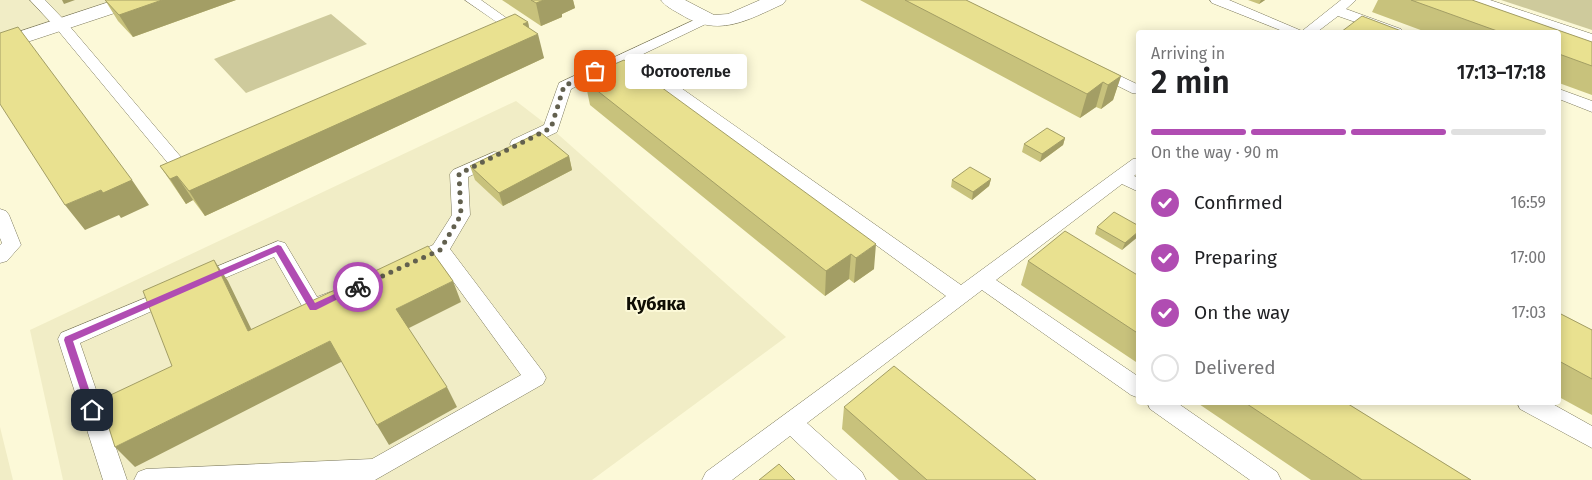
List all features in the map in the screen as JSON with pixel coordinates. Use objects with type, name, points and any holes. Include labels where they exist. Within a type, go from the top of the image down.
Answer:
[{"type":"street","points":[[0,45],[136,0]]},
{"type":"street","points":[[671,0],[705,19],[720,22],[735,18],[776,0]]},
{"type":"street","points":[[1470,0],[1559,30]]},
{"type":"street","points":[[1561,31],[1592,41]]},
{"type":"lane","points":[[37,0],[61,25],[183,170],[211,158]]},
{"type":"lane","points":[[472,0],[512,28],[484,39]]},
{"type":"lane","points":[[1217,0],[1291,30]]},
{"type":"lane","points":[[1311,30],[1349,0]]},
{"type":"lane","points":[[1336,10],[1391,30]]},
{"type":"lane","points":[[395,270],[440,250],[461,215],[459,174],[551,128],[564,86],[705,19]]},
{"type":"lane","points":[[626,56],[960,295]]},
{"type":"lane","points":[[1085,64],[1136,90]]},
{"type":"lane","points":[[1561,95],[1592,107]]},
{"type":"lane","points":[[714,480],[1136,164]]},
{"type":"lane","points":[[1121,176],[1136,184]]},
{"type":"lane","points":[[0,215],[12,245],[0,256]]},
{"type":"lane","points":[[115,480],[68,340],[278,248],[313,308],[350,291]]},
{"type":"lane","points":[[146,480],[375,469],[535,378],[440,250]]},
{"type":"lane","points":[[982,279],[1136,387]]},
{"type":"lane","points":[[1162,405],[1269,480]]},
{"type":"lane","points":[[1533,405],[1592,438]]},
{"type":"lane","points":[[791,422],[854,480]]},
{"type":"shaded area","points":[[0,0],[119,0],[0,39]]},
{"type":"shaded area","points":[[1501,0],[1592,0],[1592,30]]},
{"type":"shaded area","points":[[331,14],[367,44],[246,93],[214,59]]},
{"type":"shaded area","points":[[516,101],[551,128],[786,337],[592,480],[63,480],[30,330]]},
{"type":"shaded area","points":[[0,427],[13,480],[0,480]]},
{"type":"building","points":[[105,0],[162,0],[119,15]]},
{"type":"building","points":[[531,0],[544,0],[536,3]]},
{"type":"building","points":[[905,0],[966,0],[1121,76],[1108,85],[1103,82],[1087,94]]},
{"type":"building","points":[[1411,0],[1472,0],[1558,30],[1494,30]]},
{"type":"building","points":[[515,14],[528,22],[523,24],[538,34],[189,191],[177,176],[170,179],[160,166]]},
{"type":"building","points":[[1362,16],[1399,30],[1344,30]]},
{"type":"building","points":[[18,27],[132,180],[103,193],[101,190],[65,205],[0,104],[0,33]]},
{"type":"building","points":[[1561,31],[1592,42],[1592,66],[1561,55]]},
{"type":"building","points":[[624,60],[876,244],[856,258],[851,254],[826,271],[585,81],[606,71],[603,69]]},
{"type":"building","points":[[1047,128],[1065,138],[1042,154],[1024,144]]},
{"type":"building","points":[[540,132],[569,156],[499,193],[470,166]]},
{"type":"building","points":[[970,167],[991,179],[973,192],[952,180]]},
{"type":"building","points":[[1114,212],[1136,224],[1136,234],[1125,243],[1097,227]]},
{"type":"building","points":[[1065,231],[1136,274],[1136,332],[1028,261]]},
{"type":"building","points":[[428,246],[453,281],[396,309],[447,387],[377,425],[330,341],[115,447],[100,400],[172,366],[143,291],[214,260],[248,331]]},
{"type":"building","points":[[1561,314],[1592,330],[1592,379],[1561,362]]},
{"type":"building","points":[[894,366],[1036,480],[927,480],[844,407]]},
{"type":"building","points":[[1249,405],[1350,405],[1471,480],[1362,480]]},
{"type":"building","points":[[779,464],[795,480],[759,480]]},
{"type":"way so far","points":[[358,287],[440,250],[461,215],[459,174],[551,128],[564,86],[595,71]]},
{"type":"place","name":"Фотоотелье","points":[[595,71]]},
{"type":"district","name":"Кубяка","points":[[656,304]]},
{"type":"route","points":[[92,410],[68,340],[278,248],[313,308],[358,287]]}]
